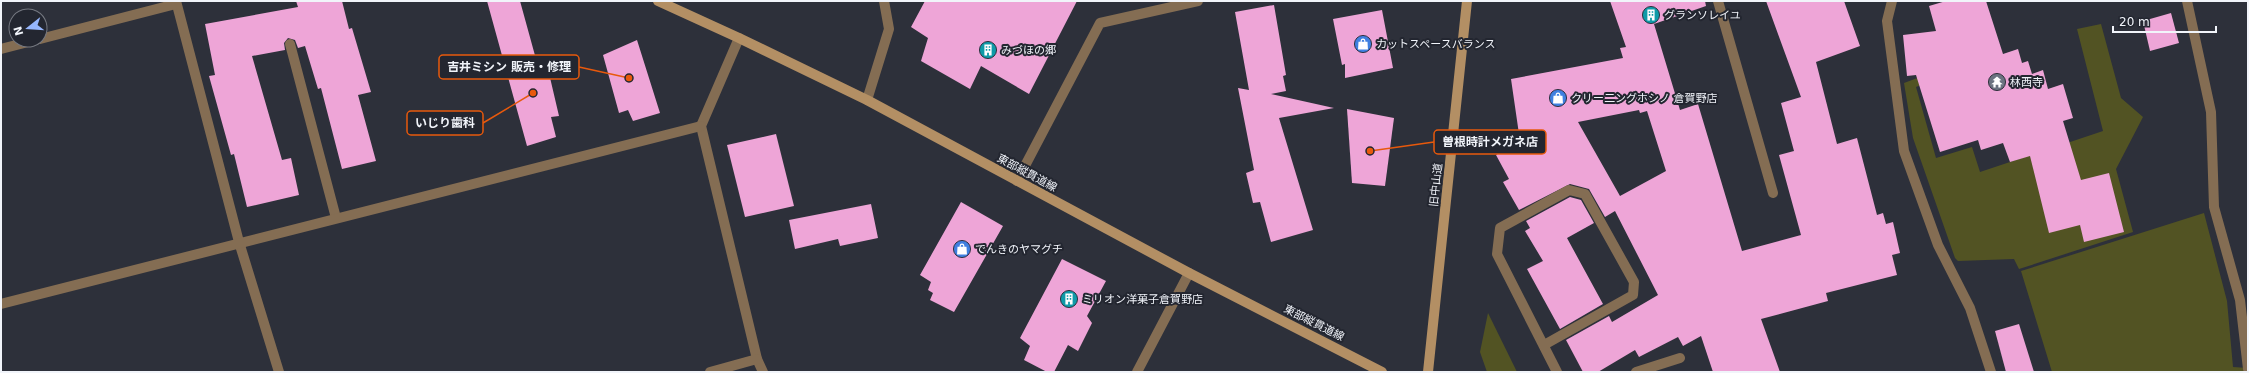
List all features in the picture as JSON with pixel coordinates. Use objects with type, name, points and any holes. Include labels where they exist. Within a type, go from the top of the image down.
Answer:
[{"type":"street","name":"東部縦貫道線","points":[[658,1],[739,38],[867,100],[1189,273],[1382,372]]},
{"type":"street","points":[[867,100],[889,29],[884,1]]},
{"type":"street","points":[[1017,181],[1100,23],[1198,1]]},
{"type":"street","name":"旧中山道","points":[[1428,372],[1467,1]]},
{"type":"street","points":[[1718,1],[1773,193]]},
{"type":"street","points":[[1892,1],[1886,21],[1904,152],[1938,245],[1970,308],[1991,372]]},
{"type":"street","points":[[2187,1],[2210,112],[2214,207],[2240,300],[2248,369]]},
{"type":"street","points":[[48,37],[176,3],[239,242],[279,372]]},
{"type":"street","points":[[739,38],[701,126],[757,359],[763,372]]},
{"type":"street","points":[[290,44],[336,218]]},
{"type":"street","points":[[1,304],[239,242],[701,126]]},
{"type":"street","points":[[1544,345],[1633,295],[1634,282],[1585,194],[1569,190],[1500,228],[1497,254],[1557,372]]},
{"type":"street","points":[[1137,372],[1189,273]]},
{"type":"street","points":[[1636,372],[1680,358]]},
{"type":"street","points":[[710,372],[757,359]]},
{"type":"shaded area","points":[[2101,24],[2121,98],[2143,117],[2116,169],[2133,232],[2019,269],[2014,259],[1958,261],[1955,258],[1913,138],[1904,83],[1936,71],[1938,78],[1916,87],[1936,158],[1972,147],[1980,172],[2103,131],[2077,29]]},
{"type":"shaded area","points":[[2204,213],[2227,301],[2233,367],[2248,368],[2248,372],[2052,372],[2021,271]]},
{"type":"shaded area","points":[[1488,313],[1517,372],[1487,372],[1480,352]]},
{"type":"building","points":[[296,1],[342,1],[349,29],[352,28],[371,92],[358,95],[376,161],[342,169],[321,88],[318,89],[305,46],[298,48],[295,40],[288,38],[284,43],[285,50],[252,56],[282,160],[291,158],[299,195],[247,207],[234,154],[231,155],[209,76],[215,75],[205,24],[298,7]]},
{"type":"building","points":[[487,1],[520,1],[539,70],[548,69],[559,116],[551,117],[556,137],[527,146]]},
{"type":"building","name":"みづほの郷","points":[[925,1],[1077,1],[1029,94],[981,66],[970,89],[921,61],[928,38],[911,27]]},
{"type":"building","points":[[1610,1],[1705,1],[1706,6],[1654,24],[1680,110],[1698,104],[1742,251],[1801,235],[1779,155],[1794,151],[1781,103],[1801,97],[1766,1],[1844,1],[1860,46],[1816,62],[1837,144],[1857,138],[1877,215],[1883,213],[1886,224],[1893,222],[1900,253],[1892,255],[1897,275],[1826,293],[1828,301],[1761,319],[1780,372],[1713,372],[1701,336],[1683,346],[1678,337],[1639,357],[1635,350],[1598,372],[1583,372],[1566,340],[1609,316],[1612,322],[1658,295],[1615,211],[1605,217],[1589,189],[1570,184],[1519,210],[1503,182],[1509,179],[1496,155],[1520,141],[1511,79],[1623,58],[1620,48],[1626,47]],"holes":[[[1639,110],[1640,113],[1647,111],[1666,171],[1620,196],[1578,122]]]},
{"type":"building","name":"林西寺","points":[[1946,1],[1986,1],[2003,54],[2018,49],[2022,63],[2028,61],[2032,74],[2043,70],[2048,89],[2063,84],[2073,118],[2063,121],[2081,180],[2109,173],[2124,232],[2084,242],[2080,225],[2049,233],[2030,156],[2010,162],[2003,143],[1981,150],[1978,140],[1940,152],[1916,75],[1907,76],[1903,35],[1936,31],[1929,6]]},
{"type":"building","points":[[1274,5],[1286,75],[1283,76],[1286,91],[1271,94],[1334,108],[1279,118],[1313,230],[1271,242],[1260,202],[1253,203],[1246,173],[1254,170],[1238,88],[1249,90],[1235,12]]},
{"type":"building","name":"カットスペースバランス","points":[[1382,10],[1393,68],[1345,78],[1345,64],[1342,65],[1333,19]]},
{"type":"building","points":[[2171,13],[2179,43],[2150,51],[2143,21]]},
{"type":"building","points":[[637,40],[660,113],[633,121],[628,110],[619,113],[603,55]]},
{"type":"building","points":[[1347,109],[1394,118],[1385,186],[1352,183]]},
{"type":"building","points":[[776,134],[794,206],[745,217],[727,145]]},
{"type":"building","points":[[1570,197],[1581,200],[1594,223],[1567,238],[1603,304],[1560,329],[1527,269],[1543,261],[1525,231],[1530,228],[1526,221]]},
{"type":"building","name":"でんきのヤマグチ","points":[[961,202],[1003,226],[954,312],[930,300],[933,293],[928,290],[931,282],[920,275]]},
{"type":"building","points":[[871,204],[878,238],[840,246],[838,239],[795,249],[789,220]]},
{"type":"building","name":"ミリオン洋菓子倉賀野店","points":[[1062,259],[1106,281],[1087,316],[1092,323],[1078,351],[1068,345],[1054,372],[1047,372],[1024,360],[1030,346],[1020,338]]},
{"type":"building","points":[[2019,324],[2034,372],[2006,372],[1995,331]]},
{"type":"place","name":"グランソレイユ","points":[[1651,15]]},
{"type":"place","name":"カットスペースバランス","points":[[1363,44]]},
{"type":"place","name":"みづほの郷","points":[[988,50]]},
{"type":"place","name":"吉井ミシン 販売・修理","points":[[629,78]]},
{"type":"place","name":"林西寺","points":[[1997,82]]},
{"type":"place","name":"いじり歯科","points":[[533,93]]},
{"type":"place","name":"クリー二ングホシノ 倉賀野店","points":[[1558,98]]},
{"type":"place","name":"曽根時計メガネ店","points":[[1370,151]]},
{"type":"place","name":"でんきのヤマグチ","points":[[962,249]]},
{"type":"place","name":"ミリオン洋菓子倉賀野店","points":[[1069,299]]}]
